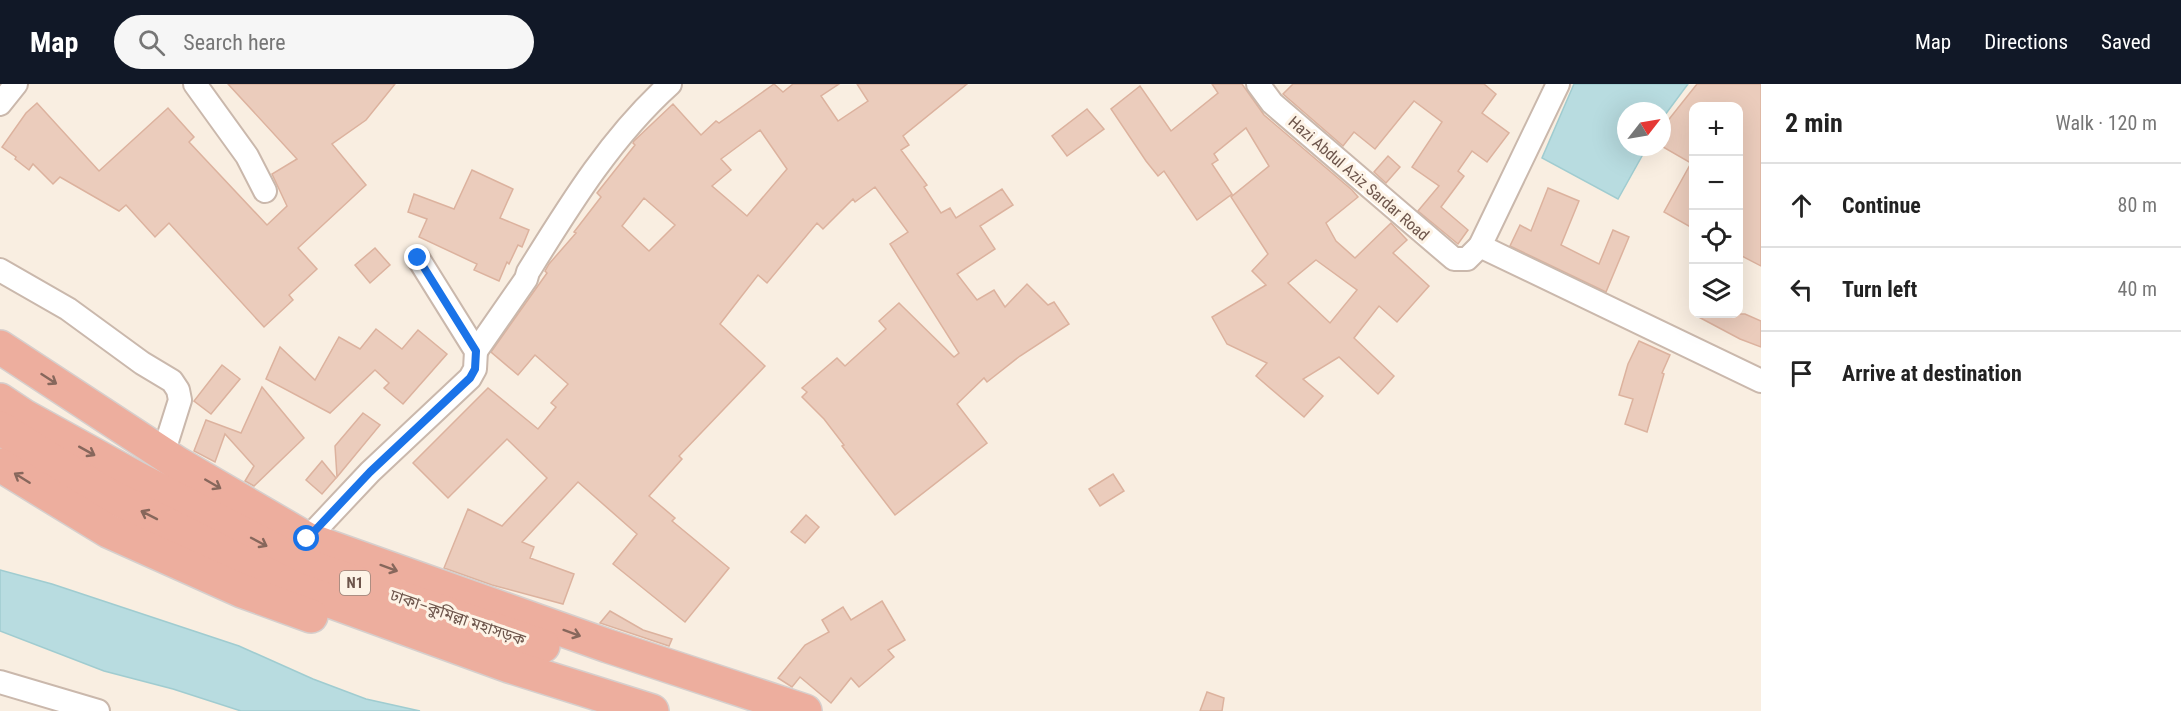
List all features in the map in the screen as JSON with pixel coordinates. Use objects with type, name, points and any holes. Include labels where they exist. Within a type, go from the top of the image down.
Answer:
[{"type":"highway","points":[[0,347],[163,454],[307,539],[608,646],[805,711]]},
{"type":"highway","name":"ঢাকা–কুমিল্লা মহাসড়ক","points":[[0,400],[24,416],[138,479],[304,566],[735,711]]},
{"type":"highway","name":"ঢাকা–কুমিল্লা মহাসড়ক","points":[[0,428],[103,492],[294,588],[509,666],[652,711]]},
{"type":"highway","points":[[0,465],[108,531],[242,591],[578,711]]},
{"type":"street","points":[[0,104],[16,84]]},
{"type":"street","points":[[195,84],[247,156],[265,191]]},
{"type":"street","points":[[307,539],[370,472],[470,378],[475,369],[476,351],[526,279],[570,203],[617,141],[670,84]]},
{"type":"street","name":"Hazi Abdul Aziz Sardar Road","points":[[1258,84],[1272,103],[1454,259],[1474,253],[1761,381]]},
{"type":"street","points":[[1474,253],[1558,84]]},
{"type":"street","points":[[418,258],[476,351]]},
{"type":"street","points":[[0,270],[68,309],[142,363],[172,381],[178,390],[180,400],[163,454]]},
{"type":"street","points":[[0,682],[98,711]]},
{"type":"water","points":[[1574,84],[1688,84],[1671,107],[1671,102],[1617,102],[1617,156],[1642,156],[1618,199],[1542,158]]},
{"type":"water","points":[[0,570],[52,584],[239,646],[313,679],[366,699],[420,711],[241,711],[173,689],[104,671],[0,631]]},
{"type":"building","points":[[228,84],[395,84],[366,120],[332,144],[366,185],[298,248],[317,269],[289,295],[293,300],[264,327],[169,223],[155,237],[126,205],[119,211],[60,177],[53,184],[33,164],[29,170],[2,147],[26,113],[37,103],[99,171],[168,108],[194,137],[189,142],[267,225],[287,206],[272,174],[297,159]]},
{"type":"building","points":[[774,84],[783,92],[793,84],[839,84],[821,96],[838,121],[868,101],[857,84],[967,84],[903,136],[909,145],[901,150],[927,185],[924,187],[941,213],[950,208],[956,218],[1002,189],[1013,205],[980,226],[995,249],[957,274],[977,300],[994,290],[1005,307],[1027,284],[1048,305],[1054,302],[1069,324],[1020,356],[987,382],[984,378],[957,404],[987,443],[895,515],[824,419],[802,397],[807,392],[802,388],[837,358],[845,366],[886,329],[879,321],[899,303],[954,357],[959,353],[890,244],[908,232],[875,187],[855,202],[853,199],[823,229],[817,223],[767,283],[758,275],[720,324],[765,366],[679,456],[682,459],[649,496],[675,518],[672,521],[729,568],[685,622],[613,564],[637,534],[578,482],[522,542],[534,547],[530,558],[574,574],[563,604],[492,585],[444,568],[468,509],[502,526],[547,478],[507,439],[448,498],[413,463],[488,388],[538,429],[556,407],[551,403],[568,384],[535,355],[518,375],[491,352],[547,273],[545,271],[549,264],[576,233],[574,232],[601,197],[597,193],[635,145],[634,141],[673,104],[701,135],[716,121],[719,123]],"holes":[[[760,130],[787,169],[747,216],[712,186],[731,170],[721,159]],[[644,198],[675,225],[649,251],[622,226]]]},
{"type":"building","points":[[1212,84],[1242,84],[1264,115],[1358,197],[1326,223],[1336,241],[1355,258],[1391,223],[1407,240],[1393,253],[1429,286],[1397,322],[1379,306],[1354,338],[1394,376],[1378,394],[1339,357],[1303,379],[1323,396],[1304,417],[1256,376],[1267,363],[1227,344],[1212,317],[1266,285],[1252,271],[1268,254],[1231,197],[1269,166],[1246,128],[1214,154],[1218,160],[1212,164],[1232,194],[1197,220],[1164,171],[1158,176],[1146,161],[1111,109],[1140,86],[1171,131],[1218,93]],"holes":[[[1316,260],[1357,290],[1330,323],[1288,283]]]},
{"type":"building","points":[[1293,84],[1484,84],[1496,94],[1482,113],[1509,133],[1487,162],[1472,151],[1458,171],[1464,176],[1441,207],[1468,230],[1458,244],[1418,211],[1439,186],[1412,167],[1442,122],[1414,101],[1375,149],[1354,132],[1343,146],[1283,94]]},
{"type":"building","points":[[1697,84],[1761,84],[1761,266],[1743,257],[1743,102],[1689,102],[1689,162],[1671,152],[1671,117]]},
{"type":"building","points":[[1087,109],[1104,129],[1067,156],[1052,136]]},
{"type":"building","points":[[1388,156],[1400,167],[1386,183],[1374,172]]},
{"type":"building","points":[[1689,167],[1689,226],[1664,212]]},
{"type":"building","points":[[472,170],[513,189],[500,218],[529,230],[522,247],[518,245],[509,264],[507,262],[499,281],[474,270],[477,264],[419,237],[427,219],[408,212],[414,194],[454,209]]},
{"type":"building","points":[[1548,188],[1579,201],[1561,245],[1599,264],[1613,230],[1629,237],[1606,292],[1510,246],[1520,225],[1531,231]]},
{"type":"building","points":[[375,248],[390,265],[370,283],[355,265]]},
{"type":"building","points":[[1745,314],[1761,321],[1761,347],[1740,339],[1701,318],[1743,318]]},
{"type":"building","points":[[376,329],[402,349],[418,330],[447,354],[403,404],[384,388],[389,383],[375,370],[330,413],[266,379],[280,347],[315,380],[339,337],[360,349]]},
{"type":"building","points":[[1639,341],[1670,355],[1662,373],[1664,374],[1647,432],[1625,424],[1633,399],[1619,395],[1628,364]]},
{"type":"building","points":[[222,365],[240,379],[211,414],[194,401]]},
{"type":"building","points":[[262,387],[304,438],[254,486],[245,481],[254,466],[225,434],[215,462],[194,451],[206,420],[241,433]]},
{"type":"building","points":[[363,413],[380,425],[337,477],[335,446]]},
{"type":"building","points":[[322,461],[336,478],[322,494],[306,480]]},
{"type":"building","points":[[1113,474],[1124,491],[1100,506],[1089,489]]},
{"type":"building","points":[[806,515],[819,527],[805,543],[791,532]]},
{"type":"building","points":[[882,601],[905,640],[888,650],[894,657],[859,687],[851,678],[831,703],[800,677],[792,687],[778,678],[805,645],[829,632],[822,620],[843,607],[851,620]]},
{"type":"building","points":[[610,611],[643,630],[672,639],[669,646],[600,623]]},
{"type":"building","points":[[1207,692],[1224,698],[1222,711],[1200,711]]},
{"type":"route","points":[[307,539],[370,472],[470,378],[475,369],[476,351],[418,258]]}]
